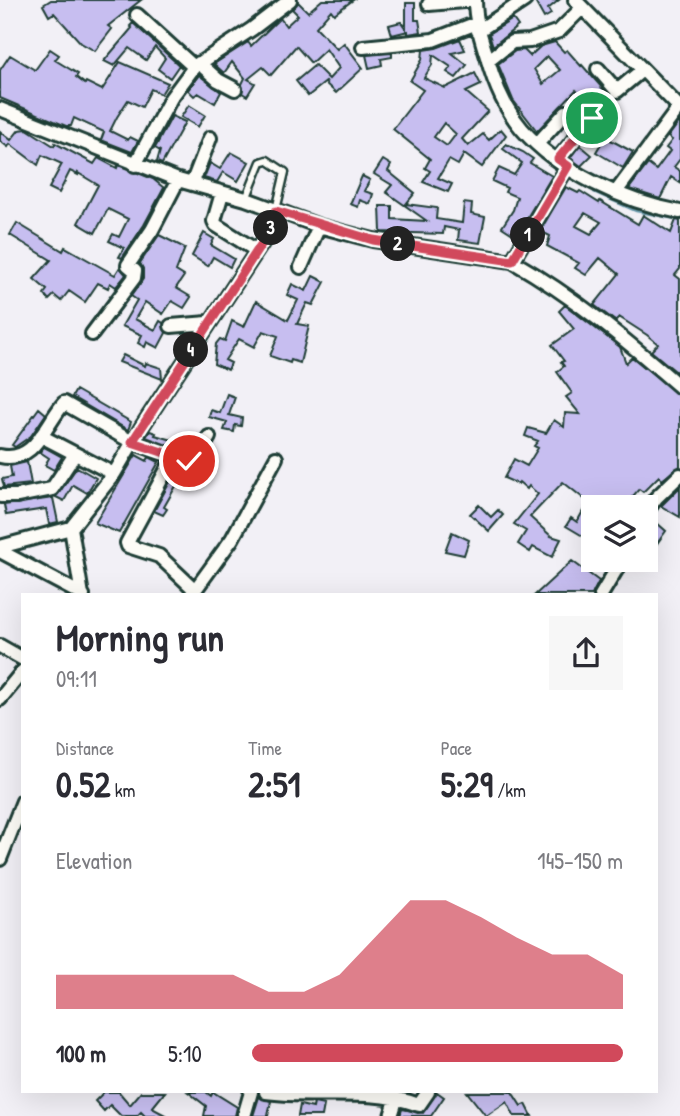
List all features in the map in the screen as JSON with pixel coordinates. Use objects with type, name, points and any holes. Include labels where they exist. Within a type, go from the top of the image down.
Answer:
[{"type":"street","points":[[135,164],[171,98],[197,65],[290,0]]},
{"type":"street","points":[[429,4],[475,0],[474,26],[505,103],[521,128],[563,168],[649,205],[680,212]]},
{"type":"street","points":[[363,47],[432,40],[474,26],[525,0]]},
{"type":"street","points":[[488,61],[512,43],[562,36],[579,4],[641,71],[680,106],[616,192]]},
{"type":"street","points":[[137,15],[197,65],[235,89]]},
{"type":"street","points":[[598,69],[617,91],[641,71]]},
{"type":"street","points":[[512,261],[585,126],[605,107]]},
{"type":"street","points":[[0,109],[178,180],[246,199],[319,226],[373,240],[512,261],[551,284],[627,339],[680,387]]},
{"type":"street","points":[[538,143],[566,112]]},
{"type":"street","points":[[192,184],[210,138]]},
{"type":"street","points":[[92,334],[134,278],[135,271],[128,265],[152,230],[178,180]]},
{"type":"street","points":[[222,193],[214,221],[216,225],[257,251]]},
{"type":"street","points":[[0,549],[71,528],[114,474],[208,323],[270,231],[276,211]]},
{"type":"street","points":[[301,267],[319,226]]},
{"type":"street","points":[[172,326],[208,323]]},
{"type":"street","points":[[0,456],[13,458],[31,451],[64,403],[132,442],[173,458],[189,461],[198,458],[209,437]]},
{"type":"street","points":[[41,436],[114,474]]},
{"type":"street","points":[[0,496],[17,496],[52,489],[75,454]]},
{"type":"street","points":[[173,458],[127,543],[128,546],[159,556],[193,592],[232,539],[276,458]]},
{"type":"street","points":[[658,496],[680,475]]},
{"type":"street","points":[[71,528],[82,593]]},
{"type":"street","points":[[0,549],[78,593]]},
{"type":"street","points":[[602,593],[615,572]]},
{"type":"street","points":[[0,646],[21,658]]},
{"type":"street","points":[[0,699],[21,673]]},
{"type":"street","points":[[0,859],[21,806]]},
{"type":"street","points":[[244,1116],[251,1093]]},
{"type":"street","points":[[312,1093],[358,1094],[401,1099],[419,1105],[427,1093]]},
{"type":"street","points":[[391,1116],[396,1100]]},
{"type":"lane","points":[[246,199],[261,162],[267,160],[285,172],[276,211]]},
{"type":"building","points":[[51,0],[141,0],[108,26],[112,29],[95,51],[81,43],[54,13],[49,16],[43,5]]},
{"type":"building","points":[[322,0],[353,0],[334,14],[331,10],[316,27],[337,49],[344,43],[363,68],[336,93],[325,83],[327,81],[308,96],[296,81],[315,65],[329,79],[339,68],[326,49],[311,63],[296,46],[271,75],[263,67],[248,79],[255,83],[247,96],[242,93],[245,78],[232,62],[224,73],[214,64],[248,42],[251,46],[280,18],[286,26],[298,15],[292,9],[298,2],[308,12]]},
{"type":"building","points":[[534,0],[559,0],[548,9],[551,14],[544,18]]},
{"type":"building","points":[[406,3],[415,3],[415,20],[419,20],[421,32],[408,34],[408,31],[392,35],[389,25],[401,22],[406,29]]},
{"type":"building","points":[[513,19],[518,26],[493,46],[489,34]]},
{"type":"building","points":[[133,23],[179,65],[170,78],[158,69],[165,58],[155,47],[146,60],[129,48],[114,66],[104,61],[132,28],[130,26]]},
{"type":"building","points":[[460,39],[465,50],[452,53],[467,65],[456,78],[447,72],[451,67],[433,55],[432,65],[424,78],[445,88],[475,73],[481,85],[466,92],[488,111],[462,139],[468,146],[483,134],[489,140],[501,129],[506,135],[482,167],[464,154],[458,165],[449,160],[438,178],[452,184],[448,192],[423,182],[430,171],[425,168],[430,159],[393,129],[423,90],[410,81],[422,60],[423,50]],"holes":[[[444,123],[456,134],[447,146],[434,137]]]},
{"type":"building","points":[[555,42],[564,52],[567,50],[611,98],[597,102],[593,98],[589,103],[576,90],[537,131],[513,100],[498,64],[515,51],[524,50],[530,56],[541,46]],"holes":[[[547,56],[560,70],[543,84],[534,69]]]},
{"type":"building","points":[[50,49],[59,55],[55,60],[78,74],[76,77],[85,84],[86,82],[102,90],[120,62],[168,83],[161,94],[151,89],[142,107],[128,100],[117,117],[110,131],[128,140],[130,137],[138,141],[132,152],[101,140],[104,132],[74,118],[71,126],[66,126],[0,98],[0,70],[10,55],[35,70]]},
{"type":"building","points":[[392,53],[392,57],[381,59],[382,65],[369,68],[366,55]]},
{"type":"building","points":[[199,75],[221,92],[215,103],[198,93],[194,96],[188,90]]},
{"type":"building","points":[[189,105],[205,115],[198,127],[181,117]]},
{"type":"building","points":[[172,116],[185,122],[162,164],[157,162],[160,151],[155,148]]},
{"type":"building","points":[[680,121],[680,159],[674,167],[680,171],[680,183],[671,177],[660,199],[629,189],[648,164],[656,170],[670,151],[666,148],[672,140],[668,137]]},
{"type":"building","points":[[27,129],[54,146],[55,143],[94,164],[98,158],[117,168],[118,165],[153,179],[164,188],[122,258],[119,257],[124,248],[109,241],[113,234],[119,237],[128,219],[108,209],[95,233],[78,223],[98,185],[70,171],[59,193],[49,188],[62,164],[42,155],[38,165],[10,144],[8,147],[0,141],[0,131],[11,140],[19,130]]},
{"type":"building","points":[[605,137],[633,152],[623,168],[596,152]]},
{"type":"building","points":[[506,144],[523,152],[533,159],[530,163],[552,176],[516,236],[502,227],[513,210],[517,197],[505,192],[507,188],[492,181],[499,168],[514,175],[522,163],[503,149]]},
{"type":"building","points":[[580,145],[592,155],[581,166],[570,158]]},
{"type":"building","points":[[231,152],[249,162],[238,181],[223,172],[217,182],[204,178],[210,163],[220,169]]},
{"type":"building","points":[[383,160],[391,165],[388,171],[415,193],[406,204],[437,208],[436,219],[462,223],[464,203],[472,204],[471,214],[485,217],[480,243],[458,240],[459,230],[444,227],[443,234],[381,232],[380,206],[392,206],[392,219],[427,221],[386,192],[392,185],[374,174]]},
{"type":"building","points":[[362,176],[370,180],[364,191],[373,194],[370,204],[360,200],[358,207],[350,204]]},
{"type":"building","points":[[566,187],[578,193],[580,191],[599,203],[600,201],[638,224],[643,215],[671,233],[676,220],[680,221],[680,269],[675,275],[680,279],[680,375],[651,351],[658,344],[647,335],[619,317],[615,321],[594,305],[619,274],[600,258],[586,275],[575,268],[579,263],[547,246],[550,236],[540,231]],"holes":[[[585,213],[601,222],[591,234],[576,226]]]},
{"type":"building","points":[[17,223],[63,251],[65,247],[115,275],[120,267],[126,275],[116,287],[110,283],[108,288],[98,283],[85,302],[69,291],[61,301],[54,295],[49,300],[44,294],[47,290],[34,279],[51,260],[10,235]]},
{"type":"building","points":[[204,233],[214,239],[211,245],[234,259],[230,267],[213,257],[208,266],[192,256]]},
{"type":"building","points":[[159,235],[185,248],[176,271],[184,276],[176,288],[191,297],[184,308],[172,301],[163,314],[145,302],[135,319],[155,330],[160,321],[163,323],[166,333],[158,348],[147,342],[145,347],[138,343],[142,335],[122,326],[137,300],[131,296],[143,279],[140,263]]},
{"type":"building","points":[[313,276],[325,282],[313,305],[307,303],[297,324],[309,326],[300,363],[291,360],[290,363],[270,356],[278,336],[263,331],[254,347],[239,339],[225,360],[231,363],[228,370],[214,364],[216,344],[220,339],[225,341],[232,321],[244,327],[256,301],[288,320],[298,300],[287,295],[292,284],[306,291]]},
{"type":"building","points":[[565,305],[620,347],[626,363],[632,357],[680,396],[680,466],[662,480],[659,476],[643,492],[639,489],[634,495],[581,496],[563,482],[530,517],[551,536],[561,539],[552,557],[533,547],[530,552],[518,544],[526,531],[514,524],[538,494],[529,486],[527,489],[519,482],[518,484],[504,478],[514,459],[527,466],[538,448],[534,446],[538,441],[525,436],[528,428],[546,433],[554,420],[564,427],[565,413],[580,414],[566,397],[572,393],[557,372],[564,366],[561,362],[564,361],[552,345],[574,329],[559,311]]},
{"type":"building","points":[[123,355],[145,366],[146,363],[161,368],[162,379],[119,362]]},
{"type":"building","points":[[76,390],[131,422],[128,430],[72,397]]},
{"type":"building","points":[[227,394],[235,397],[229,415],[242,418],[241,426],[235,425],[234,432],[224,430],[227,422],[209,417],[211,410],[220,413]]},
{"type":"building","points":[[39,408],[46,414],[31,436],[15,447],[12,445]]},
{"type":"building","points":[[150,431],[156,433],[155,435],[194,446],[188,453],[146,437]]},
{"type":"building","points":[[44,447],[62,457],[54,470],[45,465],[49,458],[40,452]]},
{"type":"building","points":[[136,455],[147,461],[149,457],[159,462],[119,533],[95,523]]},
{"type":"building","points":[[27,462],[31,484],[4,487],[2,479],[12,477],[10,466]]},
{"type":"building","points":[[77,467],[96,478],[87,493],[73,485],[64,501],[56,497]]},
{"type":"building","points":[[177,469],[184,472],[164,507],[167,509],[163,515],[154,511]]},
{"type":"building","points":[[680,487],[680,517],[661,506]]},
{"type":"building","points":[[53,498],[58,522],[49,524],[46,509],[6,515],[4,505]]},
{"type":"building","points":[[479,505],[491,517],[498,510],[503,515],[489,531],[470,514]]},
{"type":"building","points":[[581,515],[581,535],[566,526],[571,518],[577,522]]},
{"type":"building","points":[[658,524],[666,531],[658,542]]},
{"type":"building","points":[[452,532],[469,540],[464,555],[445,551]]},
{"type":"building","points":[[572,561],[581,568],[581,572],[587,572],[599,581],[593,593],[537,593]]},
{"type":"building","points":[[103,1093],[120,1093],[130,1105],[140,1093],[164,1093],[152,1108],[167,1116],[145,1116],[141,1112],[137,1116],[121,1116],[110,1105],[104,1111],[95,1101]]},
{"type":"building","points":[[189,1093],[207,1093],[211,1096],[215,1093],[237,1107],[235,1116],[204,1116],[206,1106]]},
{"type":"building","points":[[436,1093],[444,1097],[431,1116],[400,1116],[402,1109],[423,1113]]},
{"type":"building","points":[[468,1093],[513,1093],[521,1106],[526,1104],[532,1116],[514,1116],[507,1102],[486,1116]]},
{"type":"building","points":[[259,1097],[271,1101],[268,1116],[253,1116]]},
{"type":"building","points":[[314,1103],[324,1105],[322,1116],[298,1116],[300,1105],[313,1108]]},
{"type":"waterway","points":[[594,192],[636,211],[680,220]]},
{"type":"route","points":[[189,461],[173,458],[132,442],[270,231],[276,211],[373,240],[512,261],[568,166],[558,159],[592,118]]}]
